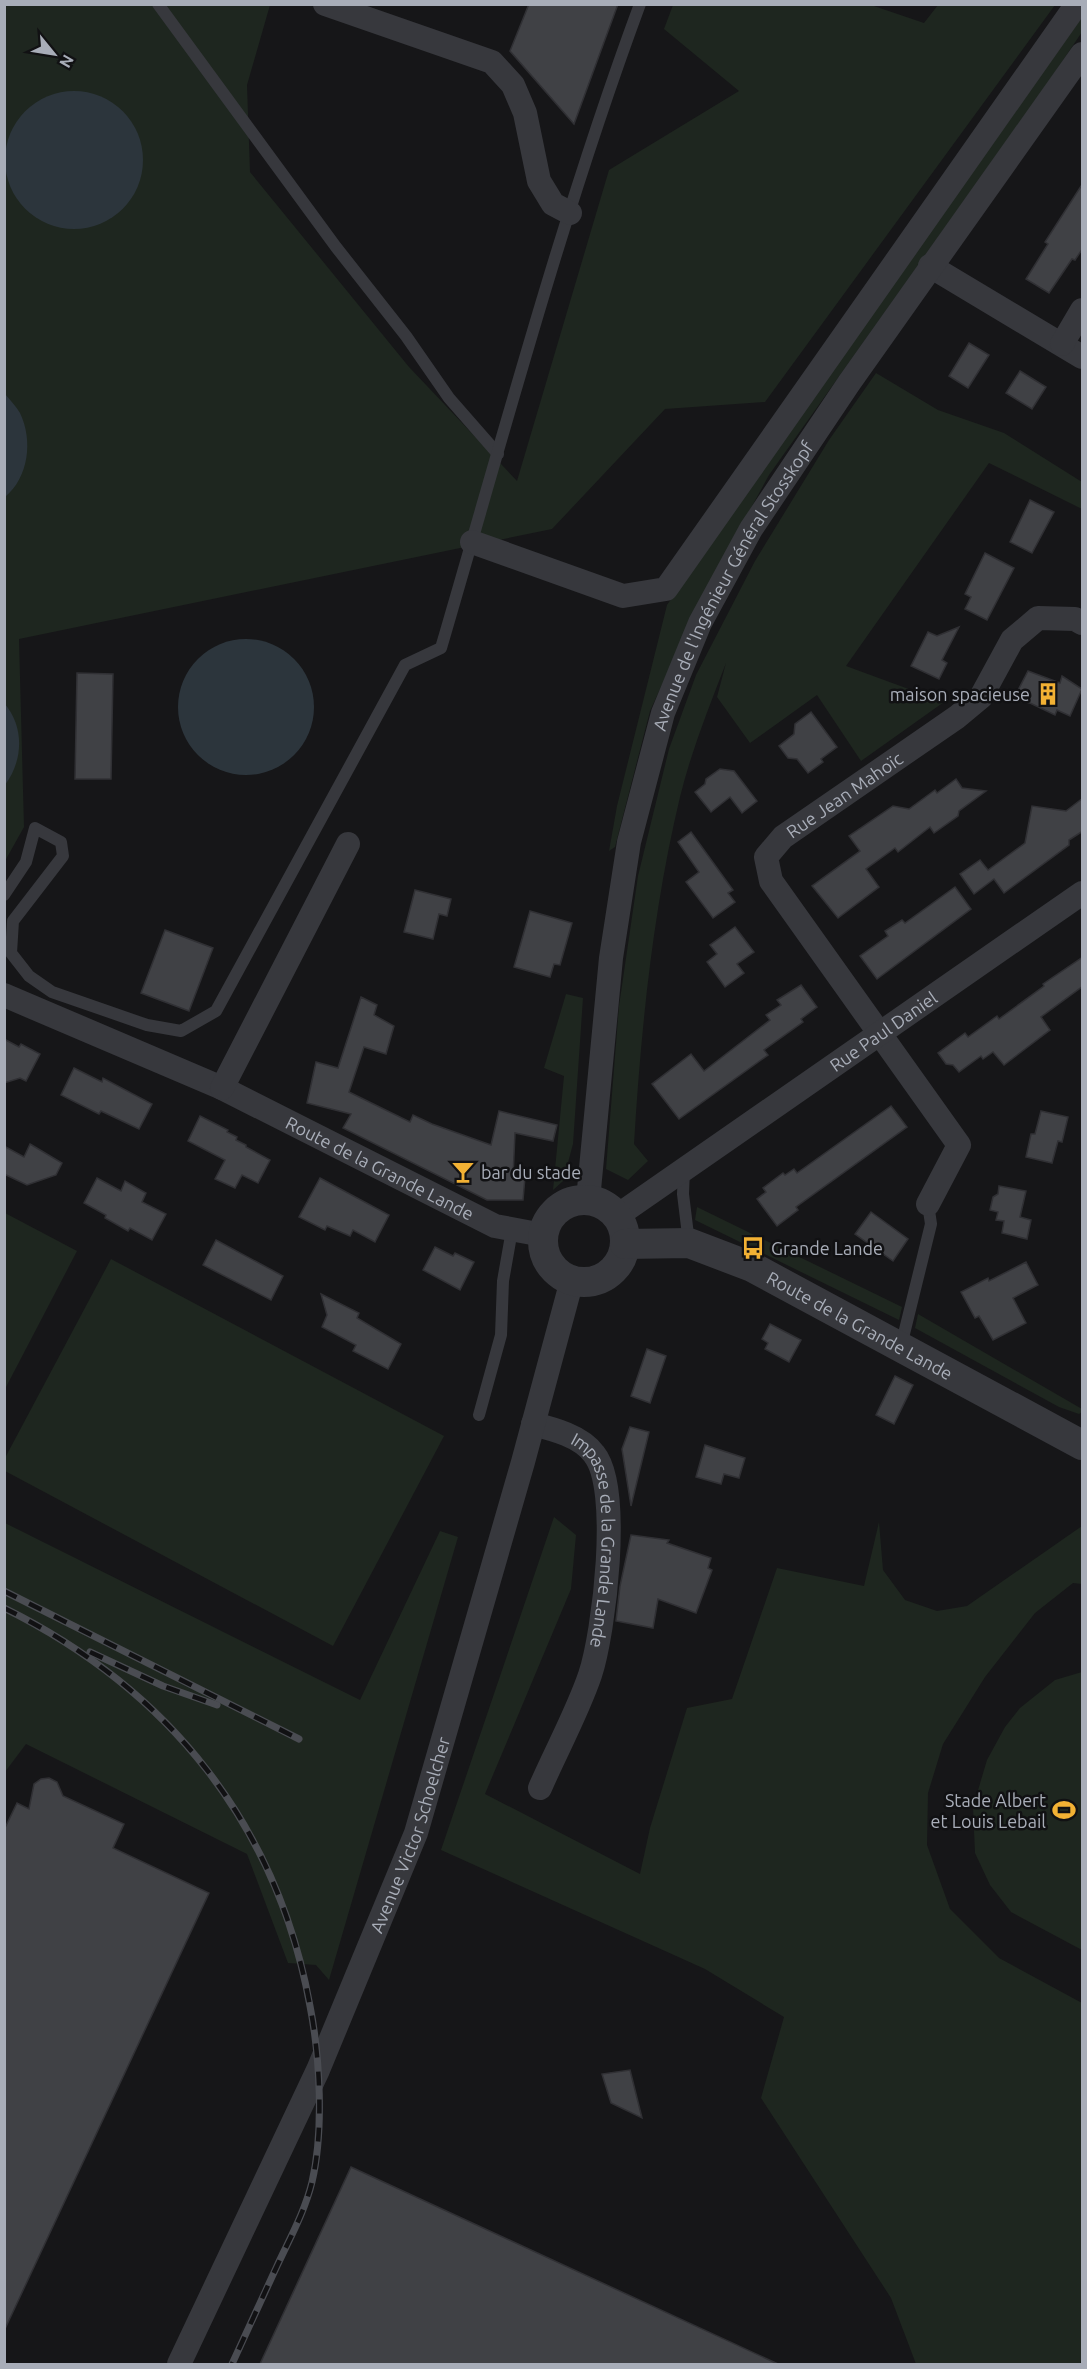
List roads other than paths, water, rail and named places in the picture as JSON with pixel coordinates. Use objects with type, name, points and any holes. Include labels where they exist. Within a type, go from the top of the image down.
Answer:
[{"type":"street","points":[[325,4],[492,62],[513,85],[525,113],[539,181],[553,204],[570,213]]},
{"type":"street","points":[[472,542],[623,596],[666,589],[1077,4]]},
{"type":"street","name":"Avenue de l'Ingénieur Général Stosskopf","points":[[588,1200],[611,958],[629,842],[663,713],[700,623],[751,529],[849,382],[1083,54]]},
{"type":"street","points":[[930,266],[1083,357]]},
{"type":"street","points":[[1062,344],[1083,310]]},
{"type":"street","name":"Rue Jean Mahoïc","points":[[880,1032],[771,881],[766,857],[783,837],[957,717],[981,697],[1012,640],[1038,618],[1075,619],[1083,623]]},
{"type":"street","points":[[222,1088],[348,844]]},
{"type":"street","name":"Rue Paul Daniel","points":[[621,1230],[684,1169],[1083,893]]},
{"type":"street","name":"Route de la Grande Lande","points":[[4,995],[222,1088],[495,1226],[543,1235]]},
{"type":"street","points":[[880,1032],[959,1145],[928,1204]]},
{"type":"street","points":[[588,1200],[604,1205],[621,1230],[620,1261],[607,1275],[590,1282],[572,1280],[555,1271],[545,1254],[543,1235],[548,1220],[559,1209],[573,1201],[588,1200]]},
{"type":"street","name":"Route de la Grande Lande","points":[[621,1230],[689,1243],[752,1267],[1083,1445]]},
{"type":"street","name":"Avenue Victor Schoelcher","points":[[178,2364],[318,2070],[416,1833],[572,1280]]},
{"type":"street","name":"Impasse de la Grande Lande","points":[[533,1424],[583,1443],[595,1454],[602,1467],[609,1514],[604,1599],[590,1674],[540,1788]]},
{"type":"lane","points":[[158,4],[336,247],[406,336],[449,398],[498,454]]},
{"type":"lane","points":[[4,895],[26,862],[35,828],[61,842],[63,856],[13,921],[11,953],[29,976],[52,992],[147,1025],[181,1031],[216,1011],[405,665],[441,648],[608,90],[640,4]]},
{"type":"lane","points":[[684,1169],[683,1194],[689,1243]]},
{"type":"lane","points":[[901,1346],[931,1224],[928,1204]]},
{"type":"lane","points":[[479,1415],[501,1335],[503,1281],[512,1230]]},
{"type":"railway","points":[[4,1591],[299,1739]]},
{"type":"railway","points":[[4,1608],[63,1641],[117,1679],[165,1722],[207,1770],[242,1822],[272,1879],[294,1940],[310,2006],[316,2048],[319,2094],[316,2162],[309,2193],[301,2214],[232,2364]]},
{"type":"railway","points":[[90,1652],[163,1686],[217,1705]]},
{"type":"place","name":"maison spacieuse","points":[[1048,694]]},
{"type":"place","name":"bar du stade","points":[[463,1172]]},
{"type":"place","name":"Grande Lande","points":[[753,1248]]},
{"type":"place","name":"Stade Albert et Louis Lebail","points":[[1064,1810]]}]
